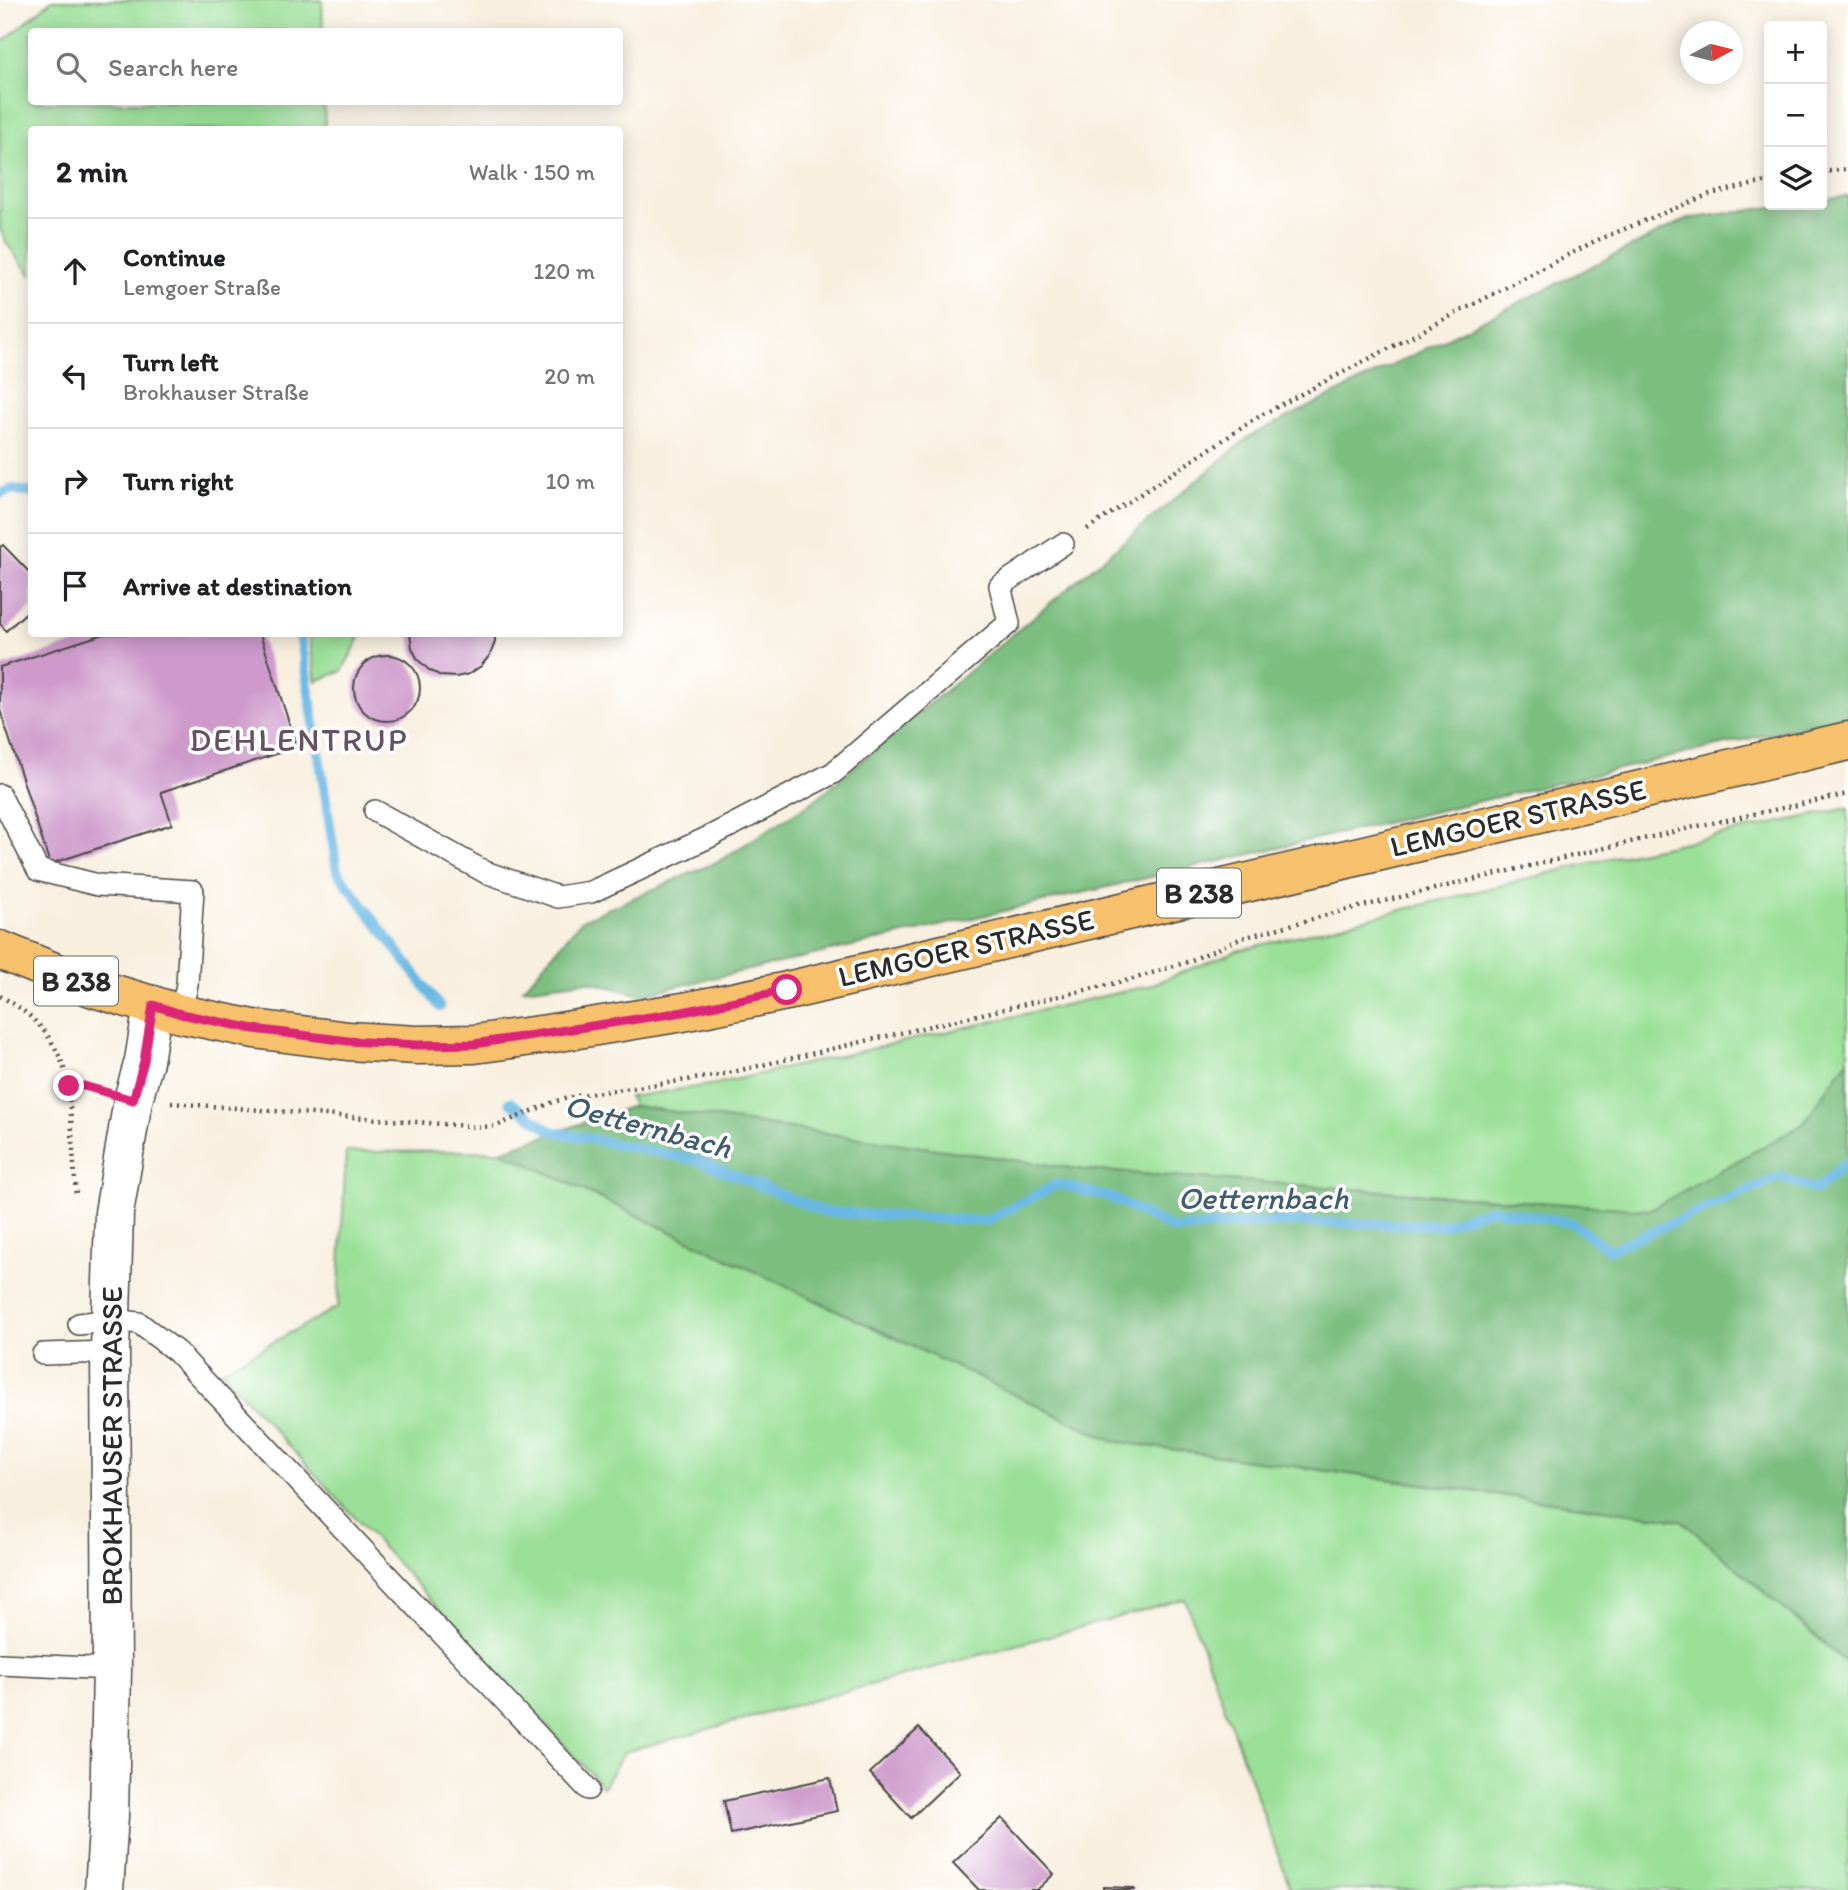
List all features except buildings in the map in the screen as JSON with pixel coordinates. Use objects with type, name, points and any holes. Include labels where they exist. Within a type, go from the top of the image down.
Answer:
[{"type":"main road","name":"LEMGOER STRASSE","points":[[0,950],[92,988],[254,1029],[348,1041],[417,1045],[474,1044],[581,1029],[787,990],[1848,741]]},
{"type":"street","name":"BROKHAUSER STRASSE","points":[[104,1890],[112,1668],[100,1332],[114,1213],[133,1100],[144,1061],[167,1009]]},
{"type":"lane","points":[[374,811],[485,872],[558,897],[591,892],[709,837],[833,773],[1009,623],[1000,586],[1063,544]]},
{"type":"lane","points":[[0,795],[38,870],[98,886],[193,891],[187,984],[167,1009]]},
{"type":"lane","points":[[43,1354],[100,1332],[139,1323],[177,1352],[588,1789]]},
{"type":"lane","points":[[0,1664],[112,1668]]},
{"type":"path","points":[[1827,171],[1848,169]]},
{"type":"path","points":[[1063,544],[1263,414],[1595,241],[1710,194],[1764,182]]},
{"type":"path","points":[[0,996],[26,1012],[49,1036],[63,1063],[69,1086],[84,1086],[133,1100],[481,1128],[496,1126],[556,1101],[581,1095],[715,1076],[1133,979],[1187,962],[1242,938],[1342,911],[1689,828],[1848,794]]},
{"type":"green space","points":[[52,0],[322,0],[323,28],[28,28],[28,105],[324,105],[325,126],[28,126],[28,271],[7,244],[0,229],[0,44]]},
{"type":"green space","points":[[1848,196],[1848,716],[640,995],[587,981],[523,989],[582,920],[719,861],[815,800],[1250,436],[1687,219],[1764,208],[1827,210],[1827,199]]},
{"type":"green space","points":[[309,637],[360,637],[342,671],[316,681]]},
{"type":"green space","points":[[1848,808],[1848,1060],[1802,1125],[1649,1210],[1085,1170],[633,1106],[629,1097],[716,1084],[1148,986],[1236,951],[1614,857]]},
{"type":"green space","points":[[1848,1060],[1848,1664],[1681,1520],[1112,1441],[501,1151],[633,1106],[1085,1170],[1649,1210],[1802,1125]]},
{"type":"green space","points":[[501,1151],[1112,1441],[1681,1520],[1848,1664],[1848,1890],[1291,1890],[1185,1599],[624,1752],[603,1787],[220,1371],[338,1307],[346,1152]]},
{"type":"waterway","name":"Oetternbach","points":[[0,494],[13,489],[28,492]]},
{"type":"waterway","name":"Oetternbach","points":[[300,637],[337,871],[440,1007]]},
{"type":"waterway","name":"Oetternbach","points":[[510,1102],[551,1131],[699,1161],[825,1212],[986,1221],[1058,1184],[1112,1198],[1173,1229],[1278,1222],[1442,1225],[1491,1209],[1572,1223],[1609,1250],[1780,1177],[1816,1190],[1848,1161]]},
{"type":"district","name":"DEHLENTRUP","points":[[299,739]]},
{"type":"route","points":[[69,1086],[84,1086],[133,1100],[144,1061],[153,1005],[181,1014],[254,1029],[348,1041],[417,1045],[474,1044],[683,1012],[787,990]]}]
